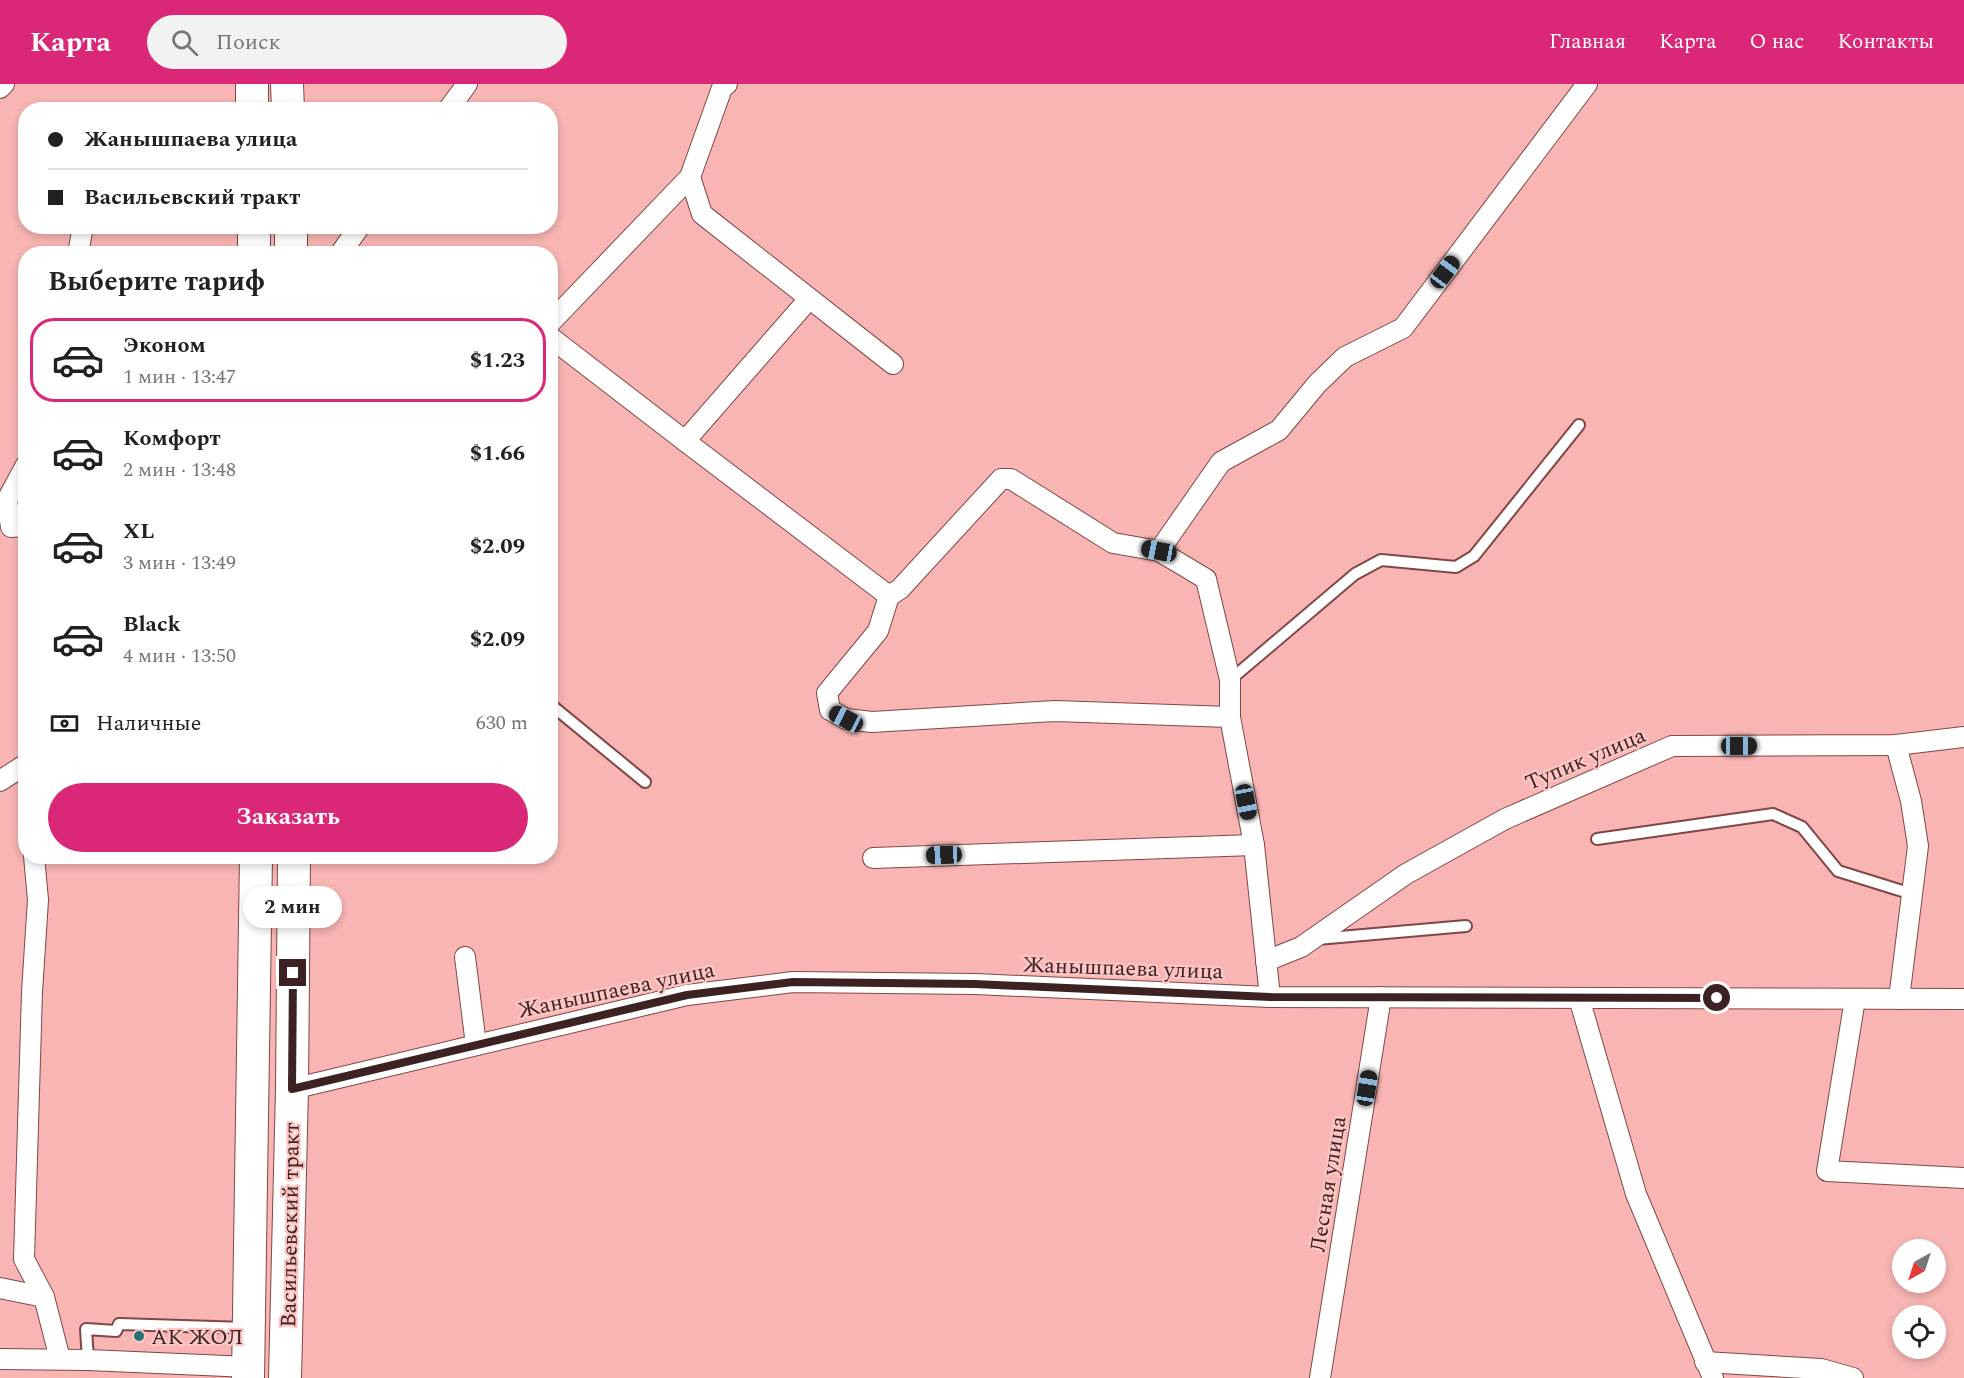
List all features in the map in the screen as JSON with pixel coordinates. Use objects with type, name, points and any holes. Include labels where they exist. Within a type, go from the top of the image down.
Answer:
[{"type":"main road","points":[[252,84],[252,102]]},
{"type":"main road","points":[[287,84],[288,102]]},
{"type":"main road","name":"Васильевский тракт","points":[[248,1372],[256,864]]},
{"type":"main road","name":"Васильевский тракт","points":[[285,1378],[292,1089],[294,864]]},
{"type":"street","points":[[0,87],[3,84]]},
{"type":"street","points":[[454,102],[467,84]]},
{"type":"street","points":[[558,315],[690,177],[722,88],[726,84]]},
{"type":"street","points":[[1159,551],[1221,462],[1279,429],[1317,384],[1345,357],[1403,328],[1587,84]]},
{"type":"street","points":[[690,177],[702,214],[893,364]]},
{"type":"street","points":[[685,441],[809,298]]},
{"type":"street","points":[[558,343],[889,596]]},
{"type":"street","points":[[1230,717],[1054,711],[872,722],[846,719],[830,710],[827,693],[878,631],[889,596],[900,589],[1001,479],[1011,479],[1113,543],[1159,551],[1206,579],[1230,680],[1230,717],[1254,845],[1270,997]]},
{"type":"street","points":[[18,480],[7,500],[10,527],[18,526]]},
{"type":"street","name":"Тупик улица","points":[[1266,961],[1301,947],[1406,874],[1505,819],[1672,747],[1896,745],[1964,737]]},
{"type":"street","points":[[1896,745],[1911,801],[1918,846],[1899,999]]},
{"type":"street","points":[[0,781],[18,769]]},
{"type":"street","points":[[873,858],[1254,845]]},
{"type":"street","points":[[35,864],[38,900],[32,992],[24,1259],[44,1297],[60,1359]]},
{"type":"street","points":[[465,957],[476,1045]]},
{"type":"street","name":"Жанышпаева улица","points":[[292,1089],[687,995],[793,982],[975,984],[1270,997],[1964,999]]},
{"type":"street","name":"Лесная улица","points":[[1320,1378],[1381,997]]},
{"type":"street","points":[[1580,998],[1636,1194],[1709,1370],[1821,1369],[1853,1378]]},
{"type":"street","points":[[1855,999],[1827,1171],[1964,1178]]},
{"type":"street","points":[[0,1288],[44,1297]]},
{"type":"street","points":[[0,1359],[88,1360],[248,1372]]},
{"type":"lane","points":[[1230,680],[1355,574],[1381,560],[1456,567],[1474,556],[1579,425]]},
{"type":"lane","points":[[558,711],[645,782]]},
{"type":"lane","points":[[1597,839],[1773,814],[1802,826],[1838,871],[1912,894]]},
{"type":"lane","points":[[1313,939],[1361,937],[1466,926]]},
{"type":"lane","points":[[88,1360],[86,1329],[116,1331],[119,1324],[249,1328]]},
{"type":"place","name":"АК ЖОЛ","points":[[139,1336]]},
{"type":"route","points":[[293,973],[292,1089],[687,995],[793,982],[975,984],[1270,997],[1717,998]]}]
